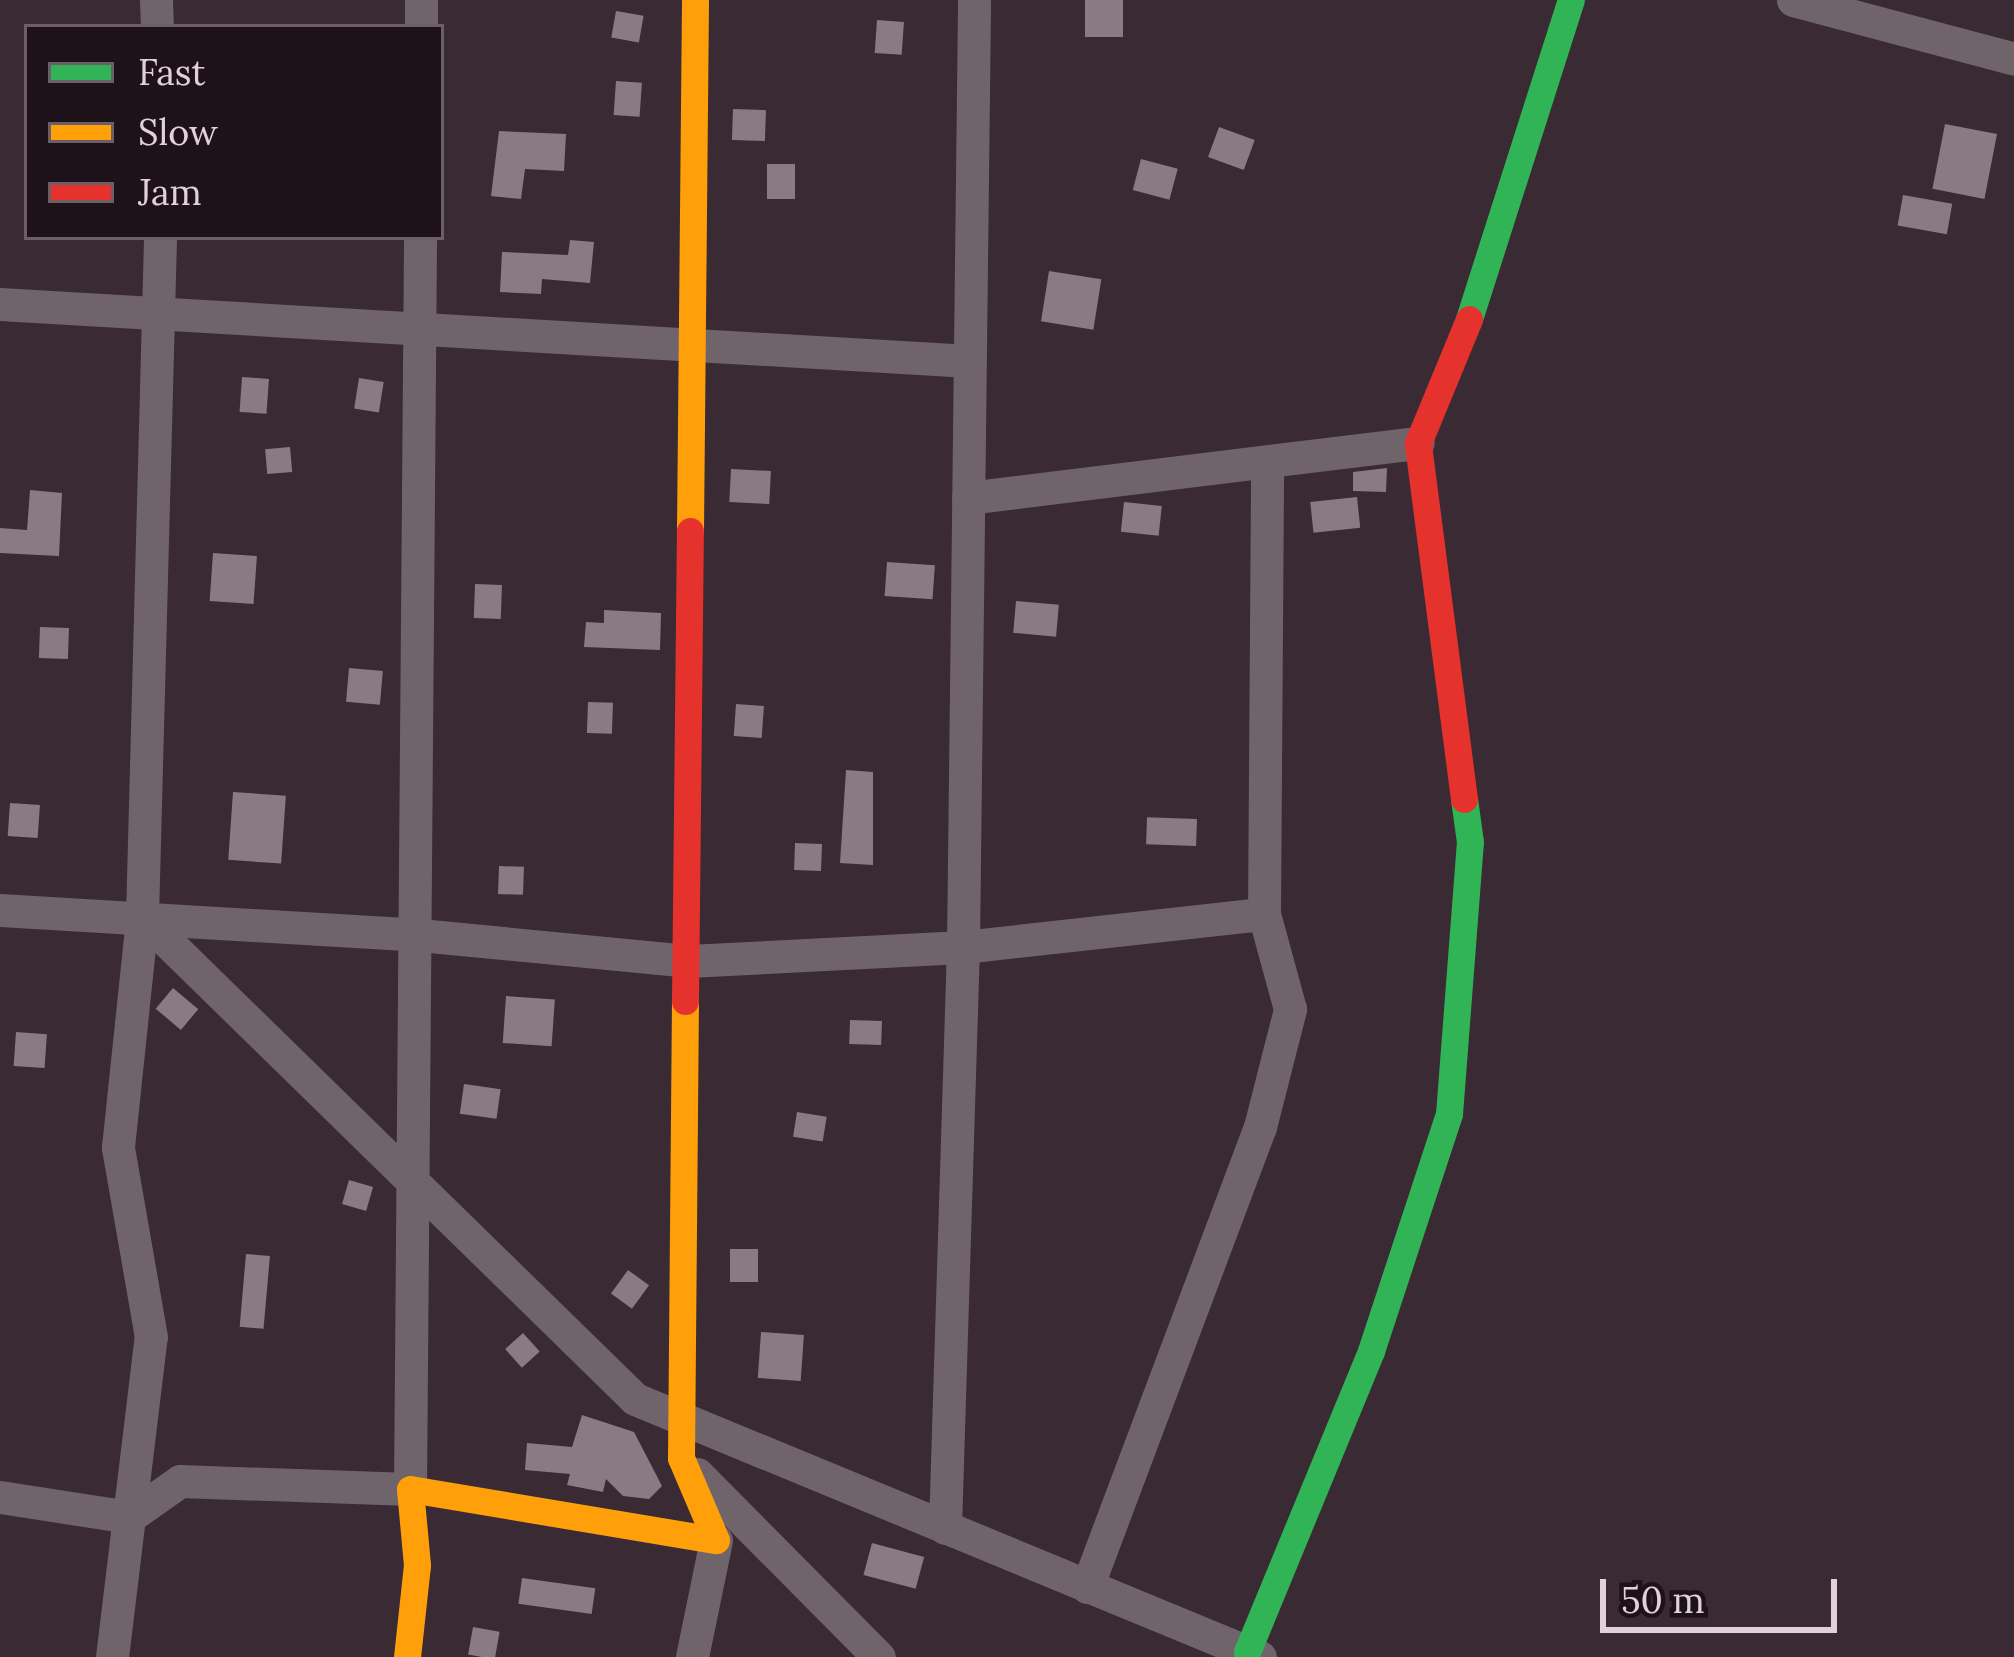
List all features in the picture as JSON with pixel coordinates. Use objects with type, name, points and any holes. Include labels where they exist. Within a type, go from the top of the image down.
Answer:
[{"type":"street","points":[[692,1657],[716,1540],[681,1458],[695,0]]},
{"type":"street","points":[[945,1528],[963,947],[974,0]]},
{"type":"street","points":[[635,1399],[1254,1655],[1379,1330],[1449,1114],[1470,842],[1418,443],[1481,291],[1571,0]]},
{"type":"street","points":[[1793,0],[2014,59]]},
{"type":"street","points":[[112,1657],[152,1337],[118,1147],[156,918],[160,240]]},
{"type":"street","points":[[407,1657],[417,1565],[410,1490],[409,934],[420,240]]},
{"type":"street","points":[[0,304],[969,361]]},
{"type":"street","points":[[968,498],[1418,443]]},
{"type":"street","points":[[1087,1586],[1260,1127],[1290,1009],[1264,914],[1267,462]]},
{"type":"street","points":[[0,910],[409,934],[688,961],[963,947],[1264,914]]},
{"type":"street","points":[[156,918],[410,1182],[635,1399],[681,1458],[879,1657]]},
{"type":"street","points":[[0,1497],[129,1517],[180,1481],[410,1490],[716,1540]]},
{"type":"building","points":[[1085,0],[1123,0],[1123,37],[1085,37]]},
{"type":"building","points":[[616,11],[644,16],[639,42],[611,38]]},
{"type":"building","points":[[877,20],[904,22],[902,55],[875,53]]},
{"type":"building","points":[[616,81],[642,83],[640,117],[614,115]]},
{"type":"building","points":[[733,109],[766,110],[765,141],[732,140]]},
{"type":"building","points":[[1945,124],[1997,134],[1984,199],[1932,189]]},
{"type":"building","points":[[1219,127],[1255,140],[1244,170],[1208,157]]},
{"type":"building","points":[[499,131],[566,134],[564,171],[525,169],[521,199],[491,196]]},
{"type":"building","points":[[1141,159],[1178,169],[1169,200],[1133,190]]},
{"type":"building","points":[[767,164],[795,164],[795,199],[767,199]]},
{"type":"building","points":[[1903,195],[1952,204],[1947,234],[1898,226]]},
{"type":"building","points":[[570,240],[594,242],[590,283],[542,279],[541,294],[500,292],[502,252],[568,255]]},
{"type":"building","points":[[1049,271],[1101,279],[1093,330],[1041,321]]},
{"type":"building","points":[[242,377],[269,379],[266,414],[240,412]]},
{"type":"building","points":[[359,378],[384,382],[379,413],[354,409]]},
{"type":"building","points":[[290,447],[292,472],[267,474],[265,449]]},
{"type":"building","points":[[1387,468],[1386,492],[1353,491],[1353,472]]},
{"type":"building","points":[[731,469],[771,471],[769,504],[729,502]]},
{"type":"building","points":[[30,490],[62,493],[59,556],[0,553],[0,528],[27,530]]},
{"type":"building","points":[[1357,497],[1360,528],[1313,533],[1310,502]]},
{"type":"building","points":[[1124,502],[1162,506],[1159,536],[1121,532]]},
{"type":"building","points":[[213,553],[257,556],[254,604],[210,601]]},
{"type":"building","points":[[887,562],[935,565],[933,599],[885,596]]},
{"type":"building","points":[[475,584],[502,585],[501,619],[474,618]]},
{"type":"building","points":[[1016,601],[1059,605],[1056,637],[1013,633]]},
{"type":"building","points":[[604,610],[661,613],[660,650],[584,647],[586,622],[604,623]]},
{"type":"building","points":[[40,627],[69,628],[68,659],[39,658]]},
{"type":"building","points":[[349,668],[383,671],[380,705],[346,702]]},
{"type":"building","points":[[588,702],[613,703],[612,734],[587,733]]},
{"type":"building","points":[[736,704],[764,706],[762,738],[734,736]]},
{"type":"building","points":[[846,770],[873,772],[873,865],[840,863]]},
{"type":"building","points":[[233,792],[286,796],[281,864],[228,860]]},
{"type":"building","points":[[10,803],[40,805],[38,838],[8,836]]},
{"type":"building","points":[[1147,817],[1197,819],[1196,846],[1146,844]]},
{"type":"building","points":[[795,843],[822,844],[821,871],[794,870]]},
{"type":"building","points":[[499,866],[524,867],[523,895],[498,894]]},
{"type":"building","points":[[173,988],[198,1009],[181,1030],[156,1009]]},
{"type":"building","points":[[506,996],[555,999],[552,1046],[503,1043]]},
{"type":"building","points":[[850,1020],[882,1021],[881,1045],[849,1044]]},
{"type":"building","points":[[16,1032],[47,1034],[45,1068],[14,1066]]},
{"type":"building","points":[[464,1084],[501,1089],[496,1119],[460,1114]]},
{"type":"building","points":[[797,1112],[827,1117],[823,1141],[793,1137]]},
{"type":"building","points":[[349,1180],[373,1187],[366,1211],[342,1204]]},
{"type":"building","points":[[730,1249],[758,1249],[758,1282],[730,1282]]},
{"type":"building","points":[[246,1254],[270,1256],[264,1329],[240,1327]]},
{"type":"building","points":[[628,1270],[649,1285],[632,1309],[611,1293]]},
{"type":"building","points":[[761,1332],[804,1335],[801,1381],[758,1378]]},
{"type":"building","points":[[523,1333],[540,1352],[522,1368],[505,1349]]},
{"type":"building","points":[[582,1415],[634,1432],[662,1486],[649,1499],[623,1496],[606,1479],[603,1492],[567,1485],[570,1474],[525,1470],[527,1443],[572,1447]]},
{"type":"building","points":[[872,1543],[924,1557],[916,1589],[863,1575]]},
{"type":"building","points":[[522,1578],[595,1588],[592,1614],[518,1604]]},
{"type":"building","points":[[473,1627],[500,1632],[495,1657],[468,1655]]},
{"type":"traffic: fast","points":[[1469,319],[1571,0]]},
{"type":"traffic: fast","points":[[1247,1652],[1371,1351],[1449,1114],[1470,842],[1464,799]]},
{"type":"traffic: slow","points":[[690,531],[695,0]]},
{"type":"traffic: slow","points":[[407,1657],[417,1565],[410,1489],[716,1540],[681,1458],[685,1001]]},
{"type":"traffic: jam","points":[[1464,799],[1418,443],[1469,319]]},
{"type":"traffic: jam","points":[[685,1001],[690,531]]}]
